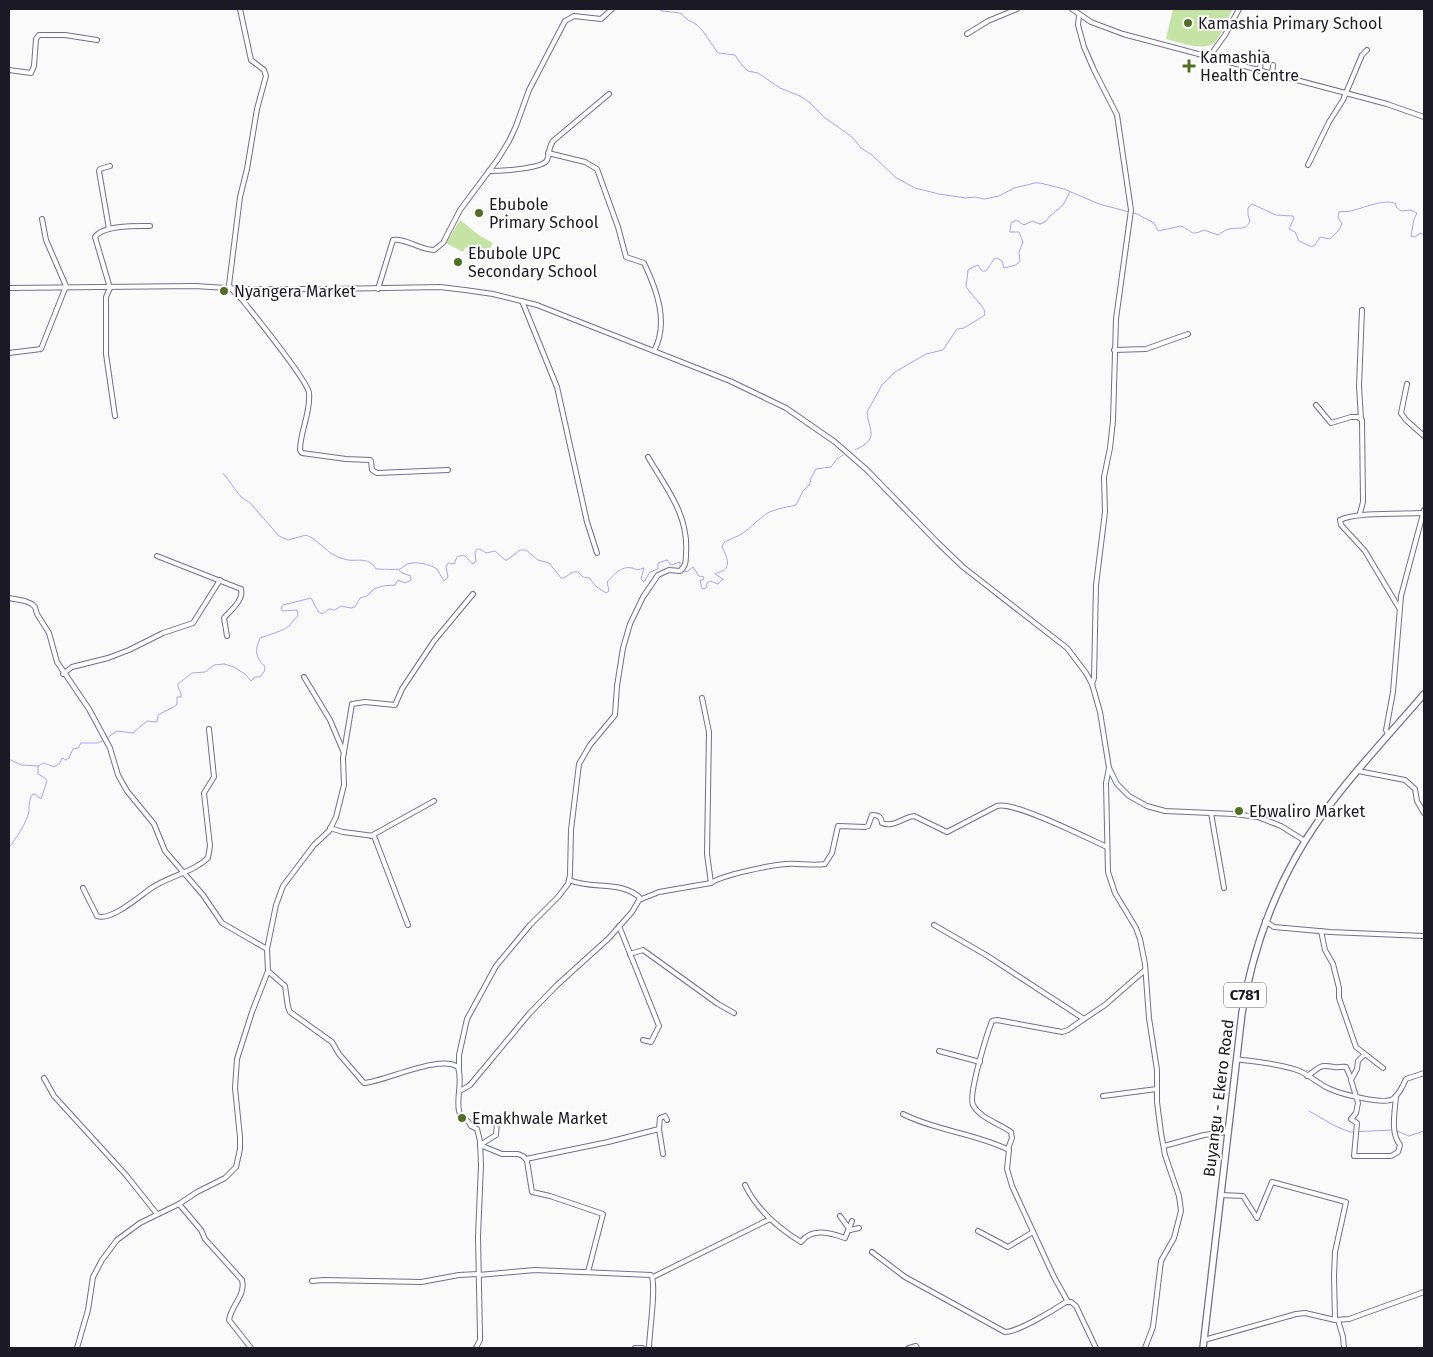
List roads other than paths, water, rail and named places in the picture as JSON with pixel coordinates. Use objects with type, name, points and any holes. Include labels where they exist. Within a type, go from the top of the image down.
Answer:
[{"type":"main road","name":"Buyangu - Ekero Road","points":[[1203,1348],[1242,1013],[1248,978],[1265,921],[1285,878],[1321,816],[1424,694]]},
{"type":"street","points":[[240,9],[251,60],[264,70],[266,76],[255,115],[247,169],[240,197],[229,278],[231,288],[305,382],[309,390],[309,403],[300,448],[301,452],[346,459],[370,460],[372,470],[377,473],[448,470]]},
{"type":"street","points":[[378,289],[393,240],[401,240],[428,250],[434,250],[439,247],[470,195],[502,152],[516,126],[529,90],[565,21],[574,16],[603,19],[612,9]]},
{"type":"street","points":[[967,34],[988,21],[1017,9]]},
{"type":"street","points":[[1072,9],[1079,15],[1097,24],[1123,34],[1401,108],[1424,116]]},
{"type":"street","points":[[1209,57],[1226,35],[1239,9]]},
{"type":"street","points":[[1079,15],[1080,32],[1084,47],[1117,115],[1131,212],[1116,319],[1113,421],[1104,477],[1105,512],[1096,585],[1094,678],[1092,684]]},
{"type":"street","points":[[9,70],[31,73],[34,66],[36,39],[39,36],[65,35],[97,40]]},
{"type":"street","points":[[1308,165],[1329,122],[1346,94],[1362,55],[1368,50]]},
{"type":"street","points":[[1260,71],[1263,54]]},
{"type":"street","points":[[1272,74],[1273,64]]},
{"type":"street","points":[[489,171],[536,166],[546,162],[553,141],[609,94]]},
{"type":"street","points":[[548,153],[585,162],[597,168],[626,257],[644,263],[657,297],[662,323],[660,338],[654,351]]},
{"type":"street","points":[[109,229],[99,171],[110,166]]},
{"type":"street","points":[[9,353],[41,349],[66,286],[46,240],[42,219]]},
{"type":"street","points":[[114,416],[106,354],[106,297],[110,288],[95,237],[99,232],[109,229],[150,226]]},
{"type":"street","points":[[9,288],[66,286],[110,288],[195,286],[231,288],[447,288],[493,294],[546,308],[730,381],[771,400],[826,434],[861,464],[957,561],[1068,648],[1092,684],[1100,712],[1109,768],[1114,780],[1125,792],[1148,806],[1170,812],[1246,814],[1263,818],[1305,841]]},
{"type":"street","points":[[522,301],[557,387],[587,522],[597,553]]},
{"type":"street","points":[[1360,513],[1363,450],[1359,386],[1362,310]]},
{"type":"street","points":[[1114,350],[1146,349],[1188,334]]},
{"type":"street","points":[[1407,384],[1401,413],[1424,436]]},
{"type":"street","points":[[1316,406],[1331,423],[1354,416],[1361,419]]},
{"type":"street","points":[[476,1348],[480,1340],[478,1274],[480,1145],[477,1129],[471,1126],[470,1122],[460,1114],[458,1100],[460,1091],[459,1055],[467,1019],[502,956],[558,897],[569,880],[579,764],[590,745],[616,714],[617,686],[623,648],[630,624],[643,597],[658,575],[669,570],[682,570],[686,562],[685,530],[682,515],[648,457]]},
{"type":"street","points":[[1388,735],[1386,730],[1393,692],[1399,608],[1423,511],[1374,515],[1360,513],[1342,519],[1340,524],[1362,546],[1399,608]]},
{"type":"street","points":[[157,556],[240,587],[242,593],[237,603],[224,618],[227,636]]},
{"type":"street","points":[[63,674],[72,668],[108,658],[163,633],[193,623],[220,580]]},
{"type":"street","points":[[77,1348],[88,1310],[93,1277],[102,1260],[122,1235],[225,1178],[236,1166],[240,1149],[240,1137],[235,1088],[236,1059],[268,971],[267,949],[280,890],[302,860],[330,828],[339,809],[344,785],[344,753],[352,704],[365,702],[395,705],[402,690],[434,641],[473,594]]},
{"type":"street","points":[[9,598],[25,601],[35,607],[37,614],[49,633],[57,662],[63,674],[89,709],[108,742],[118,775],[127,790],[151,819],[163,848],[204,896],[222,923],[267,949]]},
{"type":"street","points":[[304,677],[330,720],[344,753]]},
{"type":"street","points":[[702,698],[709,732],[707,854],[711,883]]},
{"type":"street","points":[[84,888],[100,918],[123,908],[156,884],[200,864],[208,858],[210,846],[204,793],[214,777],[208,729]]},
{"type":"street","points":[[1109,768],[1106,783],[1106,847],[1110,877],[1120,903],[1138,933],[1145,970],[1148,1009],[1157,1070],[1161,1133],[1165,1155],[1182,1211],[1174,1238],[1161,1260],[1153,1327],[1145,1348]]},
{"type":"street","points":[[1358,771],[1405,780],[1415,789],[1417,801],[1424,812]]},
{"type":"street","points":[[330,828],[371,836],[434,801]]},
{"type":"street","points":[[460,1091],[470,1085],[530,1014],[556,986],[603,943],[641,899],[659,892],[711,883],[729,875],[777,865],[825,864],[832,853],[838,826],[865,827],[868,826],[872,816],[878,816],[881,818],[882,823],[886,825],[914,816],[946,832],[997,806],[1005,804],[1106,847]]},
{"type":"street","points":[[1211,813],[1224,888]]},
{"type":"street","points":[[371,836],[379,848],[408,925]]},
{"type":"street","points":[[569,880],[626,889],[634,892],[641,899]]},
{"type":"street","points":[[1265,921],[1274,927],[1424,936]]},
{"type":"street","points":[[934,925],[986,955],[1084,1019]]},
{"type":"street","points":[[619,926],[659,1026],[651,1042],[643,1040]]},
{"type":"street","points":[[1321,931],[1325,950],[1333,964],[1345,1018],[1356,1047],[1383,1068]]},
{"type":"street","points":[[630,954],[643,950],[718,1004],[734,1013]]},
{"type":"street","points":[[1096,1348],[1076,1306],[1068,1302],[1054,1278],[1009,1176],[1007,1168],[1010,1154],[1008,1149],[1012,1138],[1011,1132],[983,1115],[972,1103],[972,1090],[994,1020],[1062,1032],[1068,1030],[1105,1004],[1145,970]]},
{"type":"street","points":[[268,971],[286,986],[290,1012],[332,1042],[339,1054],[364,1083],[386,1079],[398,1073],[432,1065],[452,1064],[459,1069]]},
{"type":"street","points":[[939,1051],[980,1062]]},
{"type":"street","points":[[1351,1078],[1357,1069],[1358,1061],[1364,1055]]},
{"type":"street","points":[[1236,1059],[1274,1064],[1299,1070],[1330,1089],[1377,1101],[1391,1100],[1396,1096],[1406,1079],[1424,1073]]},
{"type":"street","points":[[1307,1076],[1323,1065],[1346,1067],[1357,1096],[1357,1110],[1352,1119],[1357,1122],[1354,1156],[1391,1156],[1396,1155],[1400,1150],[1400,1145],[1395,1139],[1394,1132],[1396,1096]]},
{"type":"street","points":[[44,1078],[54,1096],[126,1175],[157,1214]]},
{"type":"street","points":[[1103,1096],[1157,1089]]},
{"type":"street","points":[[903,1114],[940,1128],[983,1139],[1008,1149]]},
{"type":"street","points":[[663,1154],[659,1129],[660,1118],[665,1116],[667,1120]]},
{"type":"street","points":[[480,1145],[496,1135],[499,1118]]},
{"type":"street","points":[[526,1159],[659,1129]]},
{"type":"street","points":[[1164,1146],[1204,1135],[1227,1132]]},
{"type":"street","points":[[480,1145],[502,1154],[520,1154],[526,1159],[532,1192],[550,1196],[603,1214],[588,1272]]},
{"type":"street","points":[[1221,1195],[1243,1196],[1257,1218],[1272,1182],[1346,1202],[1335,1259],[1336,1320],[1343,1337],[1344,1348]]},
{"type":"street","points":[[745,1185],[753,1199],[770,1219],[801,1242],[810,1235],[820,1232],[829,1232],[845,1238],[850,1230],[852,1221]]},
{"type":"street","points":[[179,1204],[201,1230],[205,1239],[242,1280],[243,1288],[233,1307],[229,1320],[251,1348]]},
{"type":"street","points":[[840,1216],[850,1230]]},
{"type":"street","points":[[312,1281],[421,1282],[478,1274],[535,1270],[648,1275],[653,1277],[770,1219]]},
{"type":"street","points":[[850,1230],[859,1228]]},
{"type":"street","points":[[978,1231],[1006,1247],[1011,1246],[1033,1232]]},
{"type":"street","points":[[872,1252],[905,1277],[1005,1332],[1023,1326],[1068,1302]]},
{"type":"street","points":[[649,1348],[654,1297],[653,1277]]},
{"type":"street","points":[[1204,1340],[1296,1314],[1305,1313],[1336,1320],[1349,1319],[1424,1292]]},
{"type":"street","points":[[909,1348],[916,1346],[917,1348]]},
{"type":"street","points":[[635,1348],[642,1348]]},
{"type":"waterway","points":[[659,9],[680,13],[702,30],[718,53],[735,55],[748,71],[758,73],[780,88],[809,102],[824,117],[852,137],[861,148],[872,155],[895,177],[915,188],[939,194],[984,199],[999,196],[1014,188],[1040,183],[1064,189],[1099,204],[1137,214],[1154,223],[1158,231],[1181,226],[1193,233],[1204,230],[1218,235],[1228,229],[1246,226],[1250,221],[1248,208],[1252,204],[1276,215],[1293,216],[1294,218],[1289,229],[1295,232],[1299,241],[1312,247],[1320,237],[1330,239],[1339,230],[1342,224],[1338,217],[1339,212],[1392,202],[1401,211],[1411,210],[1417,213],[1411,236],[1415,237],[1420,233],[1424,235]]},
{"type":"waterway","points":[[855,450],[863,446],[870,438],[871,430],[867,412],[882,385],[895,372],[926,354],[943,350],[957,329],[964,328],[985,315],[984,309],[966,287],[968,270],[978,265],[982,271],[986,271],[994,259],[997,258],[1002,261],[1004,268],[1016,265],[1020,261],[1019,252],[1023,242],[1019,232],[1010,232],[1011,223],[1016,220],[1024,225],[1032,221],[1040,224],[1045,222],[1063,205],[1070,192]]},
{"type":"waterway","points":[[223,473],[241,497],[250,503],[279,536],[288,540],[306,535],[333,554],[344,559],[366,561],[376,569],[401,569],[410,563],[422,564],[437,569],[444,581],[448,577],[446,567],[448,563],[454,564],[457,557],[463,555],[473,564],[476,561],[475,553],[477,549],[486,553],[495,551],[505,560],[520,550],[526,550],[538,560],[549,563],[561,578],[573,572],[578,572],[583,577],[589,578],[606,593],[609,591],[607,582],[624,568],[628,567],[638,570],[644,568],[641,579],[644,582],[650,572],[658,569],[658,563],[667,560],[671,565],[680,562],[680,569],[684,572],[693,567],[699,576],[704,577],[703,580],[700,580],[702,589],[706,588],[707,583],[710,581],[718,584],[723,579],[715,574],[723,571],[727,566],[727,558],[722,547],[723,544],[743,533],[769,512],[796,505],[803,491],[810,484],[816,469],[831,467],[843,455]]},
{"type":"waterway","points":[[107,738],[117,731],[133,733],[147,721],[157,722],[158,715],[177,705],[177,697],[181,697],[178,684],[192,673],[205,672],[214,665],[224,664],[234,667],[245,674],[251,681],[255,677],[260,677],[265,667],[257,654],[260,638],[284,629],[298,616],[297,610],[282,611],[283,605],[311,598],[318,611],[322,614],[329,609],[335,610],[341,606],[355,607],[360,598],[367,596],[374,589],[395,585],[398,580],[405,583],[411,580],[411,576],[399,570]]},
{"type":"waterway","points":[[9,847],[26,820],[32,795],[35,794],[41,799],[47,781],[38,774],[38,766],[44,763],[54,767],[60,763],[62,758],[66,760],[69,758],[73,749],[78,748],[81,743],[98,743],[104,740]]},
{"type":"waterway","points":[[9,759],[21,765],[38,766]]},
{"type":"waterway","points":[[1309,1111],[1350,1132],[1393,1130]]},
{"type":"waterway","points":[[1397,1131],[1409,1136],[1424,1131]]},
{"type":"place","name":"Kamashia Primary School","points":[[1188,23]]},
{"type":"place","name":"Kamashia Health Centre","points":[[1189,66]]},
{"type":"place","name":"Ebubole Primary School","points":[[479,213]]},
{"type":"place","name":"Ebubole UPC Secondary School","points":[[458,262]]},
{"type":"place","name":"Nyangera Market","points":[[224,291]]},
{"type":"place","name":"Ebwaliro Market","points":[[1239,811]]},
{"type":"place","name":"Emakhwale Market","points":[[462,1118]]}]
